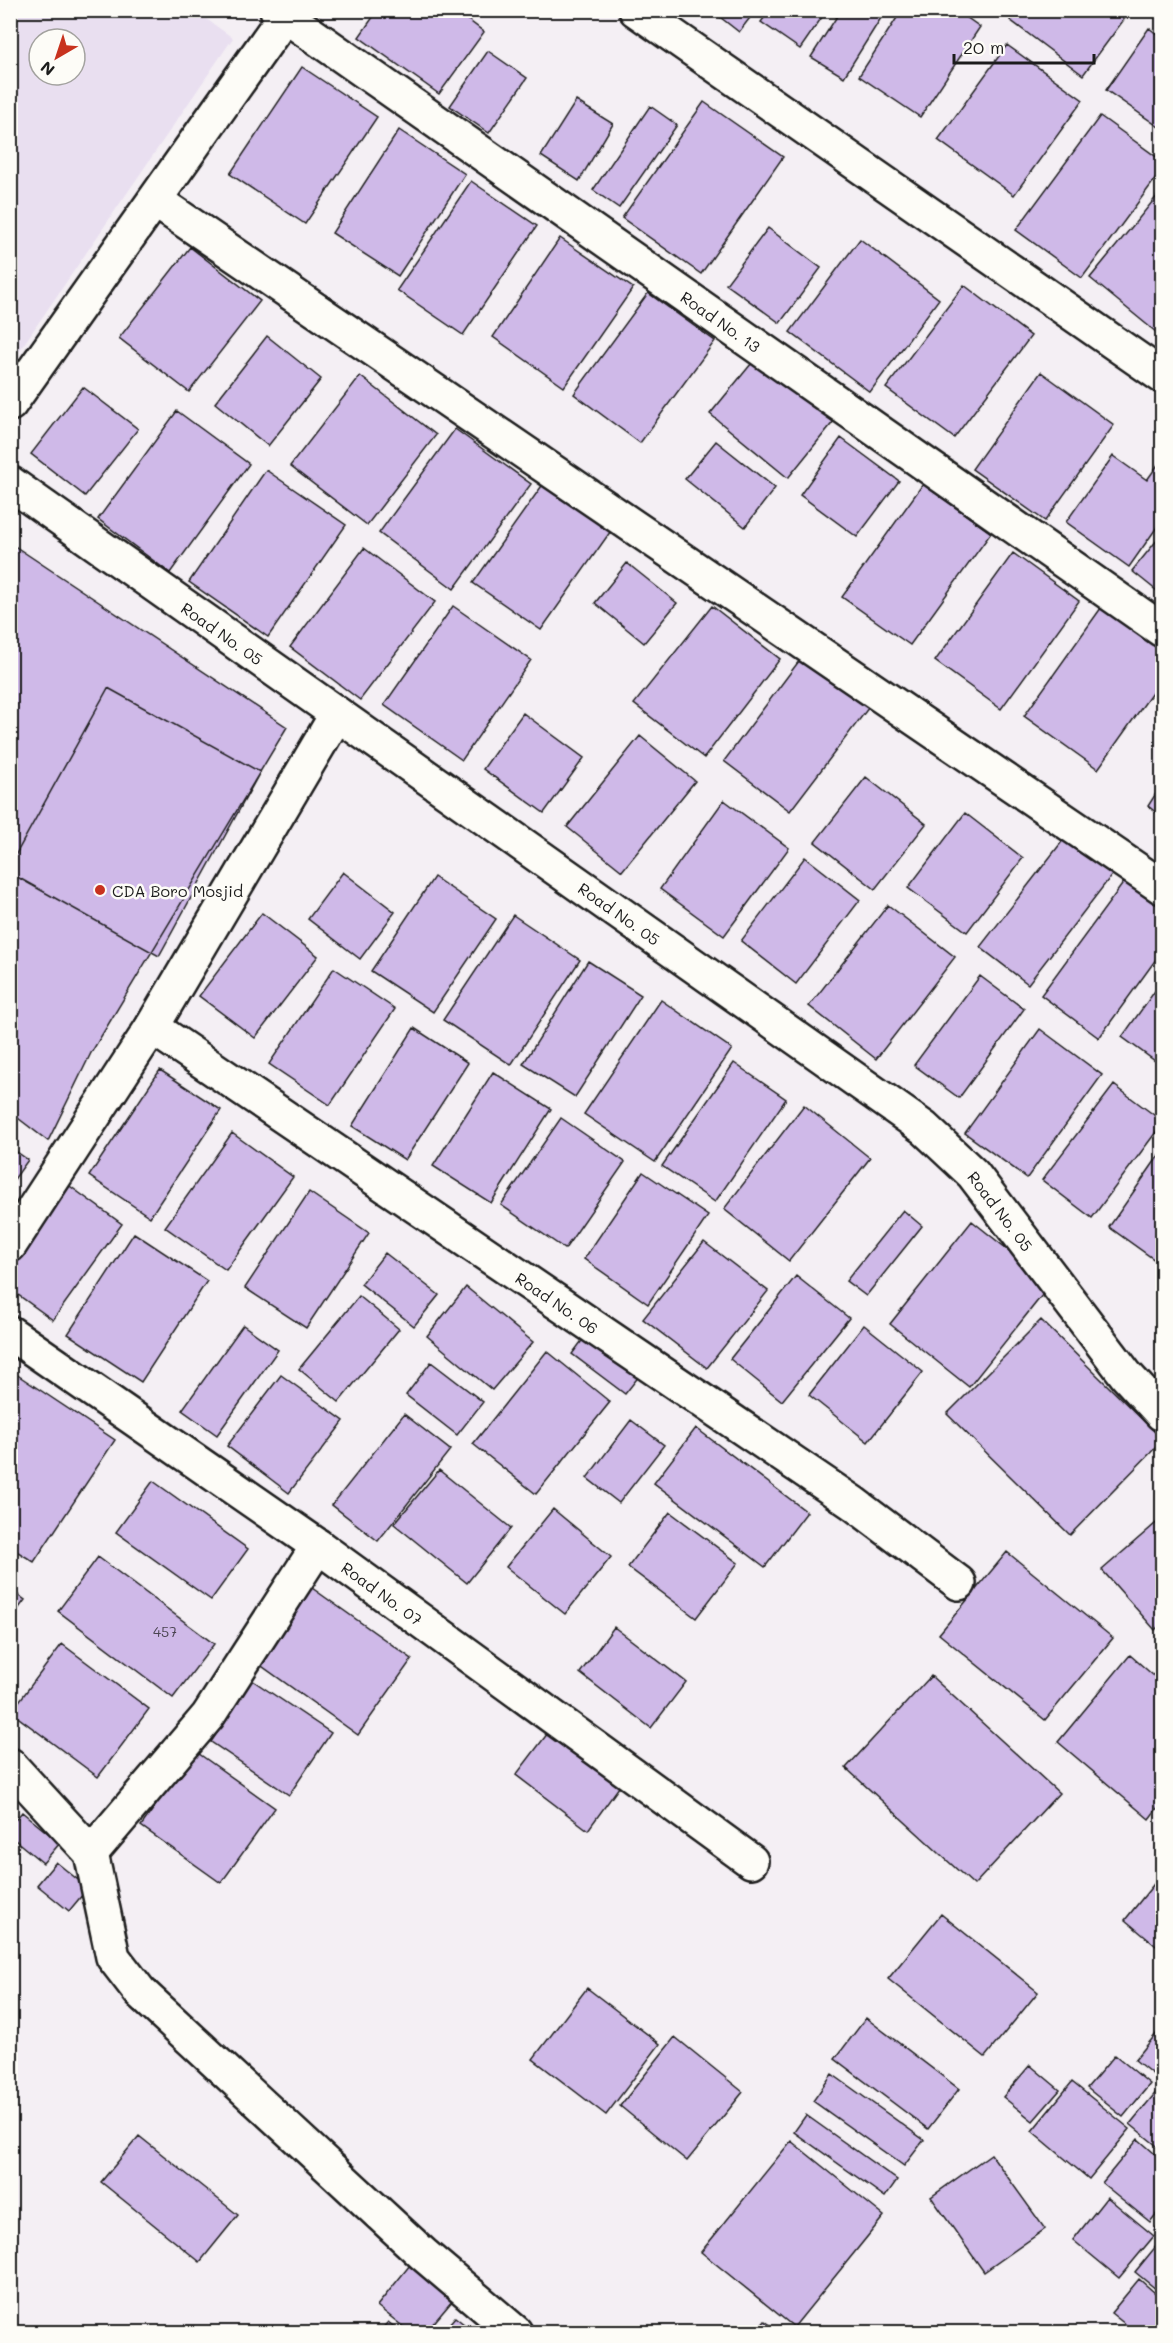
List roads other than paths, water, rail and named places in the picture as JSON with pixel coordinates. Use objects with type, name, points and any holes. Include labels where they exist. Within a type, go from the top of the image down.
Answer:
[{"type":"street","points":[[636,10],[1162,376]]},
{"type":"street","points":[[10,404],[156,201],[284,12]]},
{"type":"street","name":"Road No. 13","points":[[284,12],[1162,630]]},
{"type":"street","points":[[156,201],[1162,887]]},
{"type":"street","name":"Road No. 05","points":[[10,483],[924,1128],[973,1174],[1126,1375],[1162,1414]]},
{"type":"street","points":[[10,1245],[152,1027],[337,714]]},
{"type":"street","name":"Road No. 06","points":[[152,1027],[853,1503],[959,1583]]},
{"type":"street","name":"Road No. 07","points":[[10,1333],[318,1546],[751,1861]]},
{"type":"street","points":[[92,1853],[207,1716],[318,1546]]},
{"type":"street","points":[[10,1765],[92,1853],[113,1957],[140,1992],[423,2254],[515,2332]]},
{"type":"place","name":"CDA Boro Mosjid","points":[[100,890]]}]
